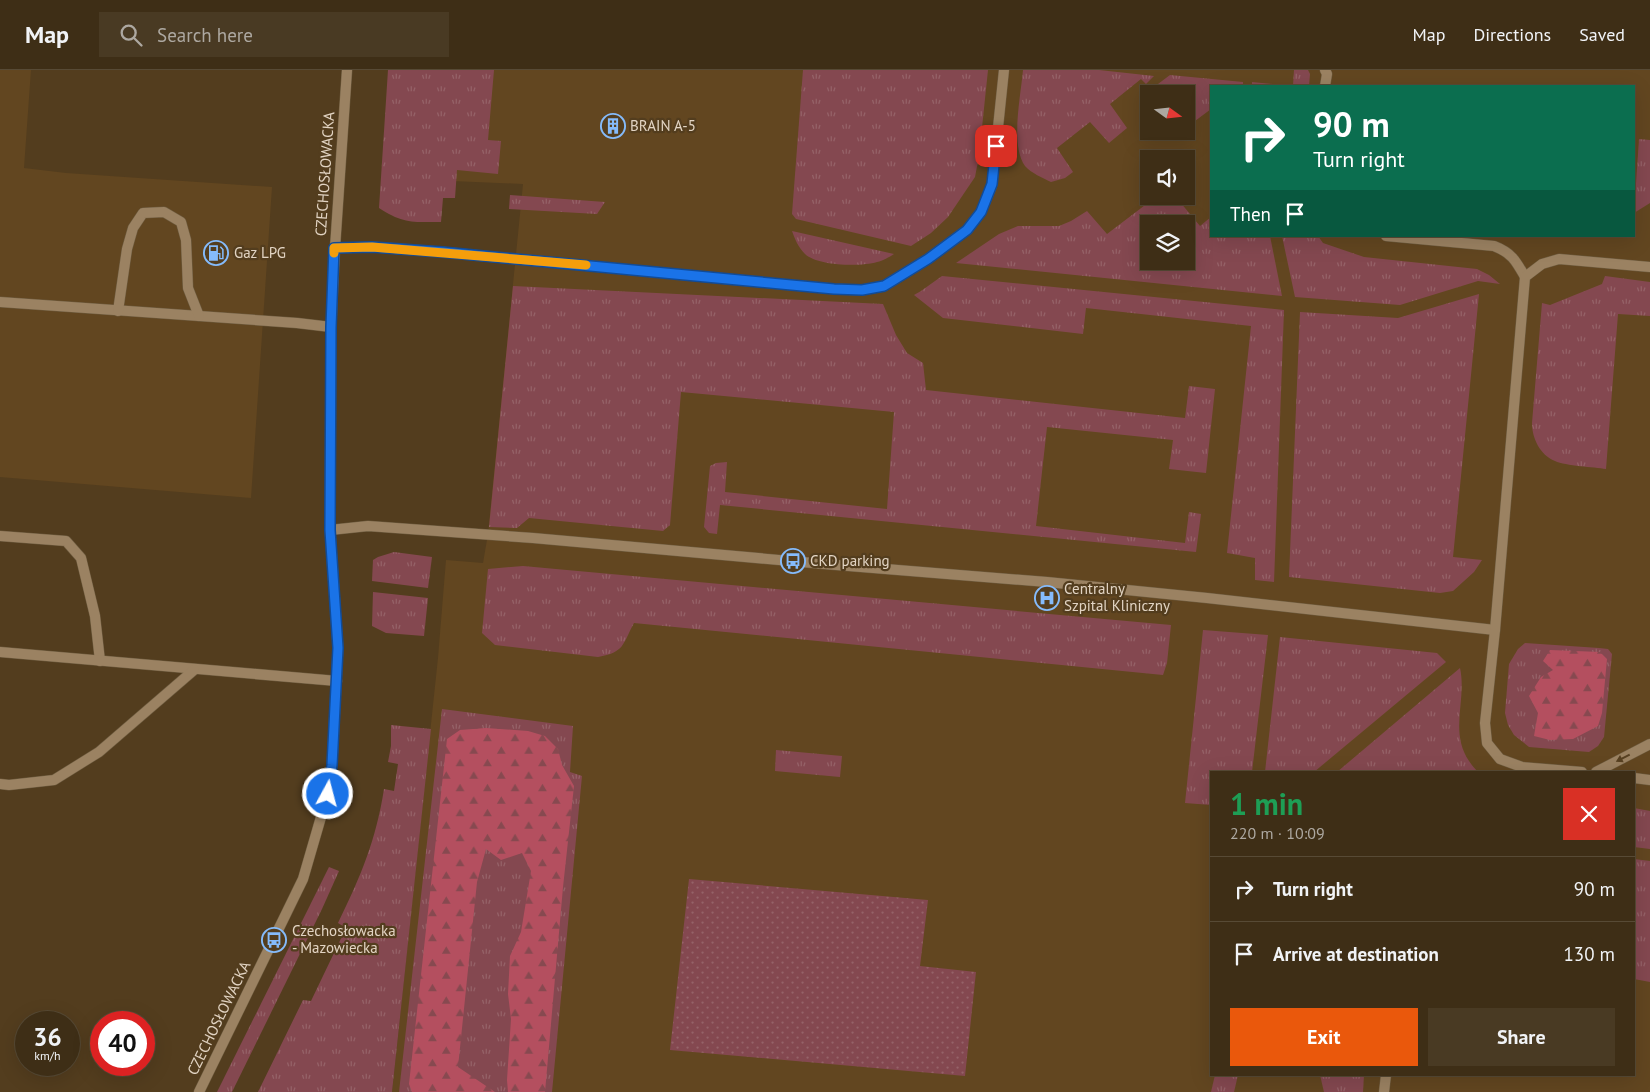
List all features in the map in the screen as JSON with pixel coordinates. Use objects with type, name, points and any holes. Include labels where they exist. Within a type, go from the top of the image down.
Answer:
[{"type":"street","name":"CZECHOSŁOWACKA","points":[[199,1092],[303,879],[328,794],[332,765],[338,648],[330,530],[331,327],[334,248],[347,70]]},
{"type":"street","points":[[334,248],[372,247],[442,252],[834,289],[862,290],[884,286],[928,259],[967,230],[981,212],[992,184],[1004,70]]},
{"type":"street","points":[[1325,70],[1325,85]]},
{"type":"street","points":[[118,311],[127,249],[133,228],[143,213],[164,212],[181,222],[186,240],[188,288],[199,316]]},
{"type":"street","points":[[1397,237],[1494,246],[1507,251],[1525,277],[1495,630],[1485,723],[1487,743],[1500,759],[1522,767],[1570,771]]},
{"type":"street","points":[[1525,277],[1542,264],[1559,259],[1650,267]]},
{"type":"street","points":[[0,302],[331,327]]},
{"type":"street","points":[[330,530],[368,526],[533,538],[1047,582],[1495,630]]},
{"type":"street","points":[[0,536],[66,541],[81,558],[95,616],[100,661]]},
{"type":"street","points":[[0,652],[337,682]]},
{"type":"street","points":[[0,784],[8,785],[54,780],[98,752],[194,670]]},
{"type":"street","points":[[1598,771],[1650,744]]},
{"type":"street","points":[[1635,778],[1650,780]]},
{"type":"street","points":[[1384,1092],[1386,1076]]},
{"type":"shaded area","points":[[0,70],[31,70],[24,168],[66,173],[272,187],[251,498],[0,477]]},
{"type":"shaded area","name":"Centralny Szpital Kliniczny","points":[[399,70],[1650,70],[1650,1092],[392,1092],[438,658],[446,560],[483,563],[488,534],[523,184],[406,179]]},
{"type":"green space","points":[[388,70],[494,70],[488,140],[501,141],[498,174],[457,170],[455,198],[443,198],[441,222],[409,221],[395,217],[379,208]]},
{"type":"green space","points":[[803,70],[988,70],[975,177],[948,217],[931,233],[911,246],[796,219],[792,214]]},
{"type":"green space","points":[[1023,70],[1099,70],[1154,76],[1146,84],[1141,79],[1110,104],[1127,128],[1109,143],[1090,122],[1057,148],[1073,172],[1065,178],[1051,182],[1025,166],[1018,146],[1017,133]]},
{"type":"green space","points":[[1294,70],[1308,70],[1310,74],[1309,85],[1293,85]]},
{"type":"green space","points":[[1170,75],[1243,82],[1243,85],[1210,85],[1210,110],[1195,121],[1195,85],[1157,85]]},
{"type":"green space","points":[[1252,82],[1283,85],[1252,85]]},
{"type":"green space","points":[[1639,139],[1650,140],[1650,203],[1635,212]]},
{"type":"green space","points":[[510,195],[605,202],[597,214],[509,209]]},
{"type":"green space","points":[[1145,205],[1182,205],[1191,215],[1140,215],[1140,270],[1195,270],[1195,220],[1200,226],[1210,218],[1210,237],[1270,237],[1282,296],[956,263],[999,234],[1018,226],[1059,226],[1087,211],[1107,234]]},
{"type":"green space","points":[[792,231],[894,254],[886,259],[860,265],[819,261],[805,254],[797,243]]},
{"type":"green space","points":[[1282,237],[1319,237],[1323,243],[1364,257],[1477,269],[1489,275],[1500,284],[1478,281],[1400,305],[1295,297]]},
{"type":"green space","points":[[942,276],[1284,310],[1274,582],[1255,580],[1255,558],[1227,553],[1251,326],[1086,308],[1083,334],[943,318],[914,295]]},
{"type":"green space","points":[[1605,276],[1650,282],[1650,316],[1618,314],[1606,469],[1566,464],[1555,461],[1545,455],[1535,440],[1532,423],[1542,303],[1550,305],[1602,284]]},
{"type":"green space","points":[[513,286],[883,304],[896,335],[907,353],[923,363],[926,390],[1185,418],[1189,386],[1215,389],[1206,473],[1169,469],[1173,440],[1047,427],[1036,526],[1185,543],[1189,512],[1201,514],[1196,552],[720,505],[717,534],[709,533],[704,527],[710,466],[716,463],[727,462],[725,492],[887,509],[894,412],[681,392],[670,525],[663,531],[529,518],[517,528],[489,527]]},
{"type":"green space","points":[[1479,294],[1453,557],[1482,560],[1474,572],[1453,591],[1440,593],[1289,577],[1300,312],[1398,318]]},
{"type":"green space","points":[[394,552],[432,557],[428,588],[372,581],[373,560]]},
{"type":"green space","points":[[523,566],[1171,625],[1167,663],[1163,675],[634,623],[618,650],[598,657],[495,645],[482,633],[488,569]]},
{"type":"green space","points":[[373,592],[428,598],[424,636],[386,633],[372,626]]},
{"type":"green space","points":[[1203,630],[1268,635],[1252,771],[1210,771],[1210,805],[1185,803]]},
{"type":"green space","points":[[1280,637],[1437,653],[1446,662],[1315,771],[1265,771]]},
{"type":"green space","points":[[1525,643],[1608,649],[1612,654],[1604,737],[1598,746],[1589,752],[1529,747],[1514,735],[1508,725],[1505,713],[1509,664],[1518,649]]},
{"type":"green space","points":[[1550,650],[1600,652],[1607,659],[1602,713],[1598,726],[1573,739],[1550,740],[1534,736],[1538,713],[1529,696],[1541,677],[1553,670],[1543,661]]},
{"type":"green space","points":[[1460,668],[1462,692],[1460,738],[1463,750],[1478,771],[1338,771]]},
{"type":"green space","points":[[442,709],[573,726],[570,772],[582,776],[552,1092],[399,1092]]},
{"type":"green space","points":[[391,725],[431,729],[392,1092],[258,1092],[303,1000],[311,1001],[346,928],[338,923],[367,857],[377,825],[384,789],[394,791],[398,764],[388,762],[391,746]]},
{"type":"green space","points":[[486,728],[528,731],[545,736],[558,749],[562,765],[574,786],[545,1092],[508,1092],[507,1080],[511,1019],[508,994],[510,956],[521,932],[531,871],[522,853],[501,860],[486,849],[477,882],[458,1067],[495,1092],[412,1092],[409,1084],[447,739],[460,730]]},
{"type":"green space","points":[[776,750],[842,756],[840,777],[775,771]]},
{"type":"green space","points":[[1635,808],[1650,811],[1650,849],[1635,847]]},
{"type":"green space","points":[[1635,859],[1650,861],[1650,982],[1635,979]]},
{"type":"green space","points":[[329,867],[339,871],[232,1092],[217,1092]]},
{"type":"green space","points":[[689,879],[928,900],[920,966],[976,972],[965,1076],[670,1050]]},
{"type":"green space","points":[[1215,1076],[1238,1076],[1234,1092],[1211,1092]]},
{"type":"green space","points":[[1320,1076],[1364,1076],[1363,1092],[1324,1092]]},
{"type":"slow traffic","points":[[334,253],[334,248],[372,247],[586,265]]},
{"type":"place","name":"BRAIN A-5","points":[[613,126]]},
{"type":"place","name":"Gaz LPG","points":[[216,253]]},
{"type":"place","name":"CKD parking","points":[[793,561]]},
{"type":"place","name":"Centralny Szpital Kliniczny","points":[[1047,598]]},
{"type":"place","name":"Czechosłowacka - Mazowiecka","points":[[274,940]]},
{"type":"route","points":[[328,794],[332,765],[338,648],[330,530],[331,327],[334,248],[372,247],[442,252],[834,289],[862,290],[884,286],[928,259],[967,230],[981,212],[992,184],[996,146]]}]
